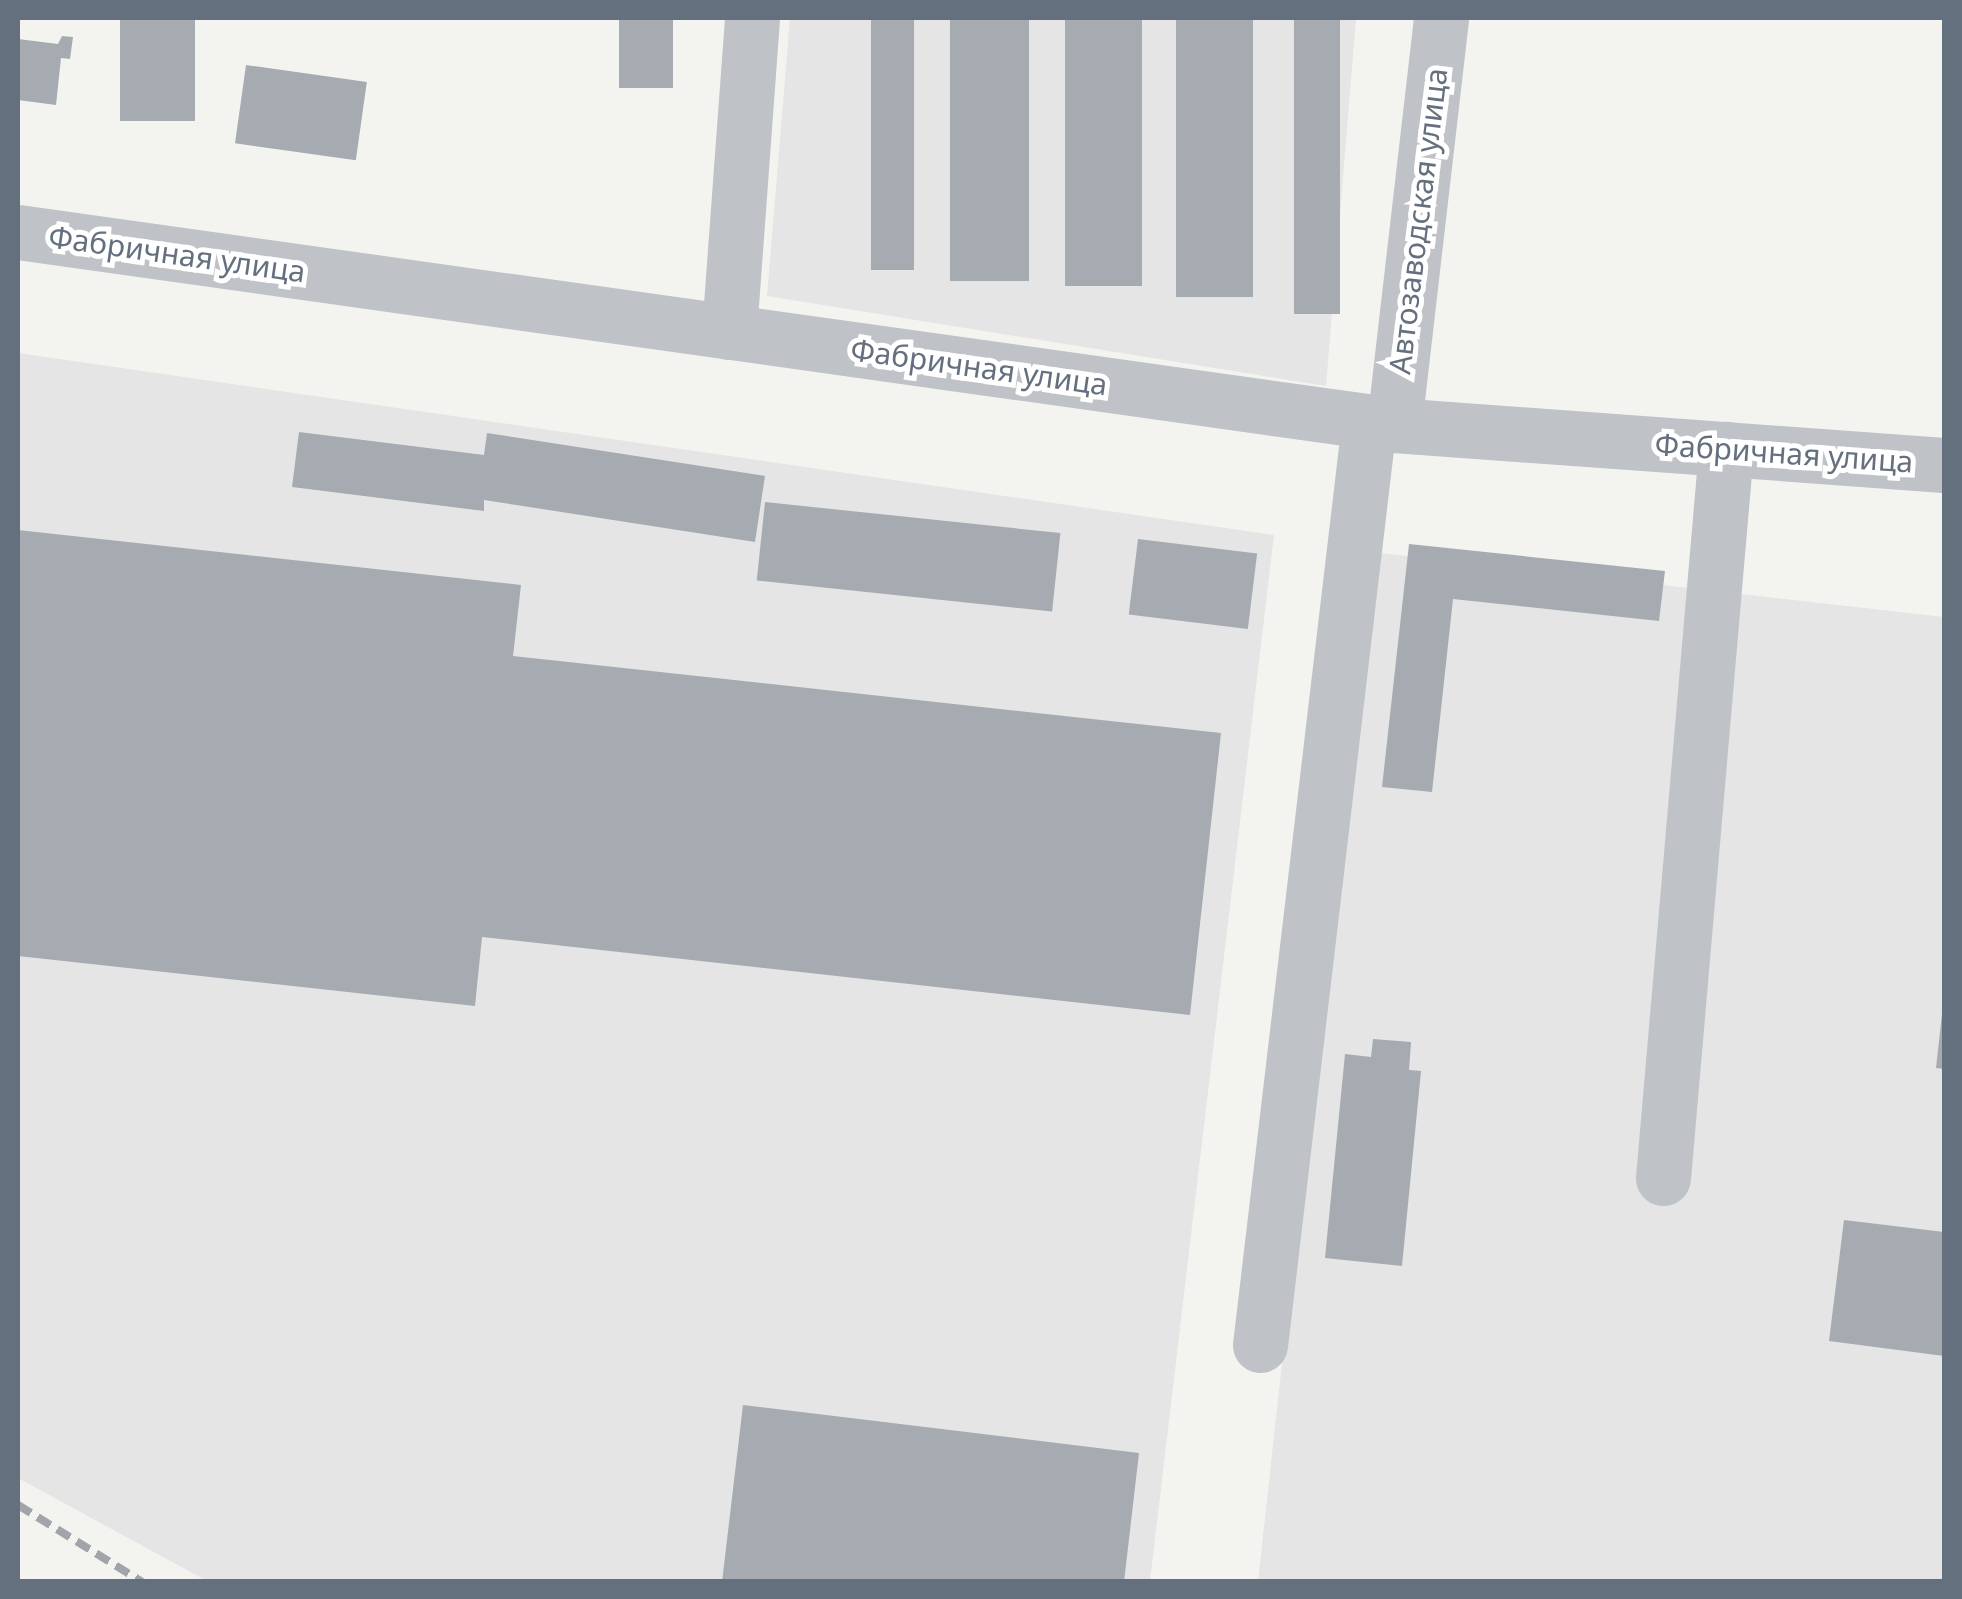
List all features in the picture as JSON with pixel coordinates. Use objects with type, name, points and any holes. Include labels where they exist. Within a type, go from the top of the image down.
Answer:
[{"type":"street","points":[[729,332],[752,18]]},
{"type":"street","name":"Автозаводская улица","points":[[1260,1345],[1382,424],[1442,18]]},
{"type":"street","name":"Фабричная улица","points":[[18,232],[1382,424],[1944,465]]},
{"type":"street","points":[[1664,1178],[1726,449]]},
{"type":"shaded area","points":[[790,18],[1356,18],[1326,386],[767,296]]},
{"type":"shaded area","points":[[18,353],[1274,535],[1150,1581],[207,1581],[18,1478]]},
{"type":"shaded area","points":[[1371,552],[1944,617],[1944,1581],[1258,1582]]},
{"type":"building","points":[[120,18],[195,18],[195,121],[120,121]]},
{"type":"building","points":[[619,18],[673,18],[673,88],[619,88]]},
{"type":"building","points":[[871,18],[914,18],[914,270],[871,270]]},
{"type":"building","points":[[950,18],[1029,18],[1029,281],[950,281]]},
{"type":"building","points":[[1065,18],[1142,18],[1142,286],[1065,286]]},
{"type":"building","points":[[1176,18],[1253,18],[1253,297],[1176,297]]},
{"type":"building","points":[[1294,18],[1340,18],[1340,314],[1294,314]]},
{"type":"building","points":[[62,36],[73,37],[70,59],[61,58],[56,105],[18,100],[18,39],[58,44]]},
{"type":"building","points":[[246,65],[367,82],[356,160],[235,143]]},
{"type":"building","points":[[299,432],[484,455],[487,433],[765,476],[755,542],[484,500],[484,511],[292,487]]},
{"type":"building","points":[[765,502],[1060,533],[1052,612],[757,581]]},
{"type":"building","points":[[18,530],[521,585],[513,656],[1221,733],[1190,1015],[482,937],[475,1006],[18,956]]},
{"type":"building","points":[[1138,539],[1257,554],[1248,629],[1129,614]]},
{"type":"building","points":[[1409,544],[1665,571],[1659,621],[1453,599],[1432,792],[1382,787]]},
{"type":"building","points":[[1944,1014],[1944,1069],[1936,1068]]},
{"type":"building","points":[[1373,1039],[1411,1042],[1409,1070],[1421,1071],[1402,1266],[1325,1258],[1345,1054],[1371,1057]]},
{"type":"building","points":[[1844,1220],[1944,1232],[1944,1356],[1829,1341]]},
{"type":"building","points":[[743,1405],[1139,1453],[1124,1582],[722,1582]]},
{"type":"railway","points":[[18,1505],[142,1582]]}]
